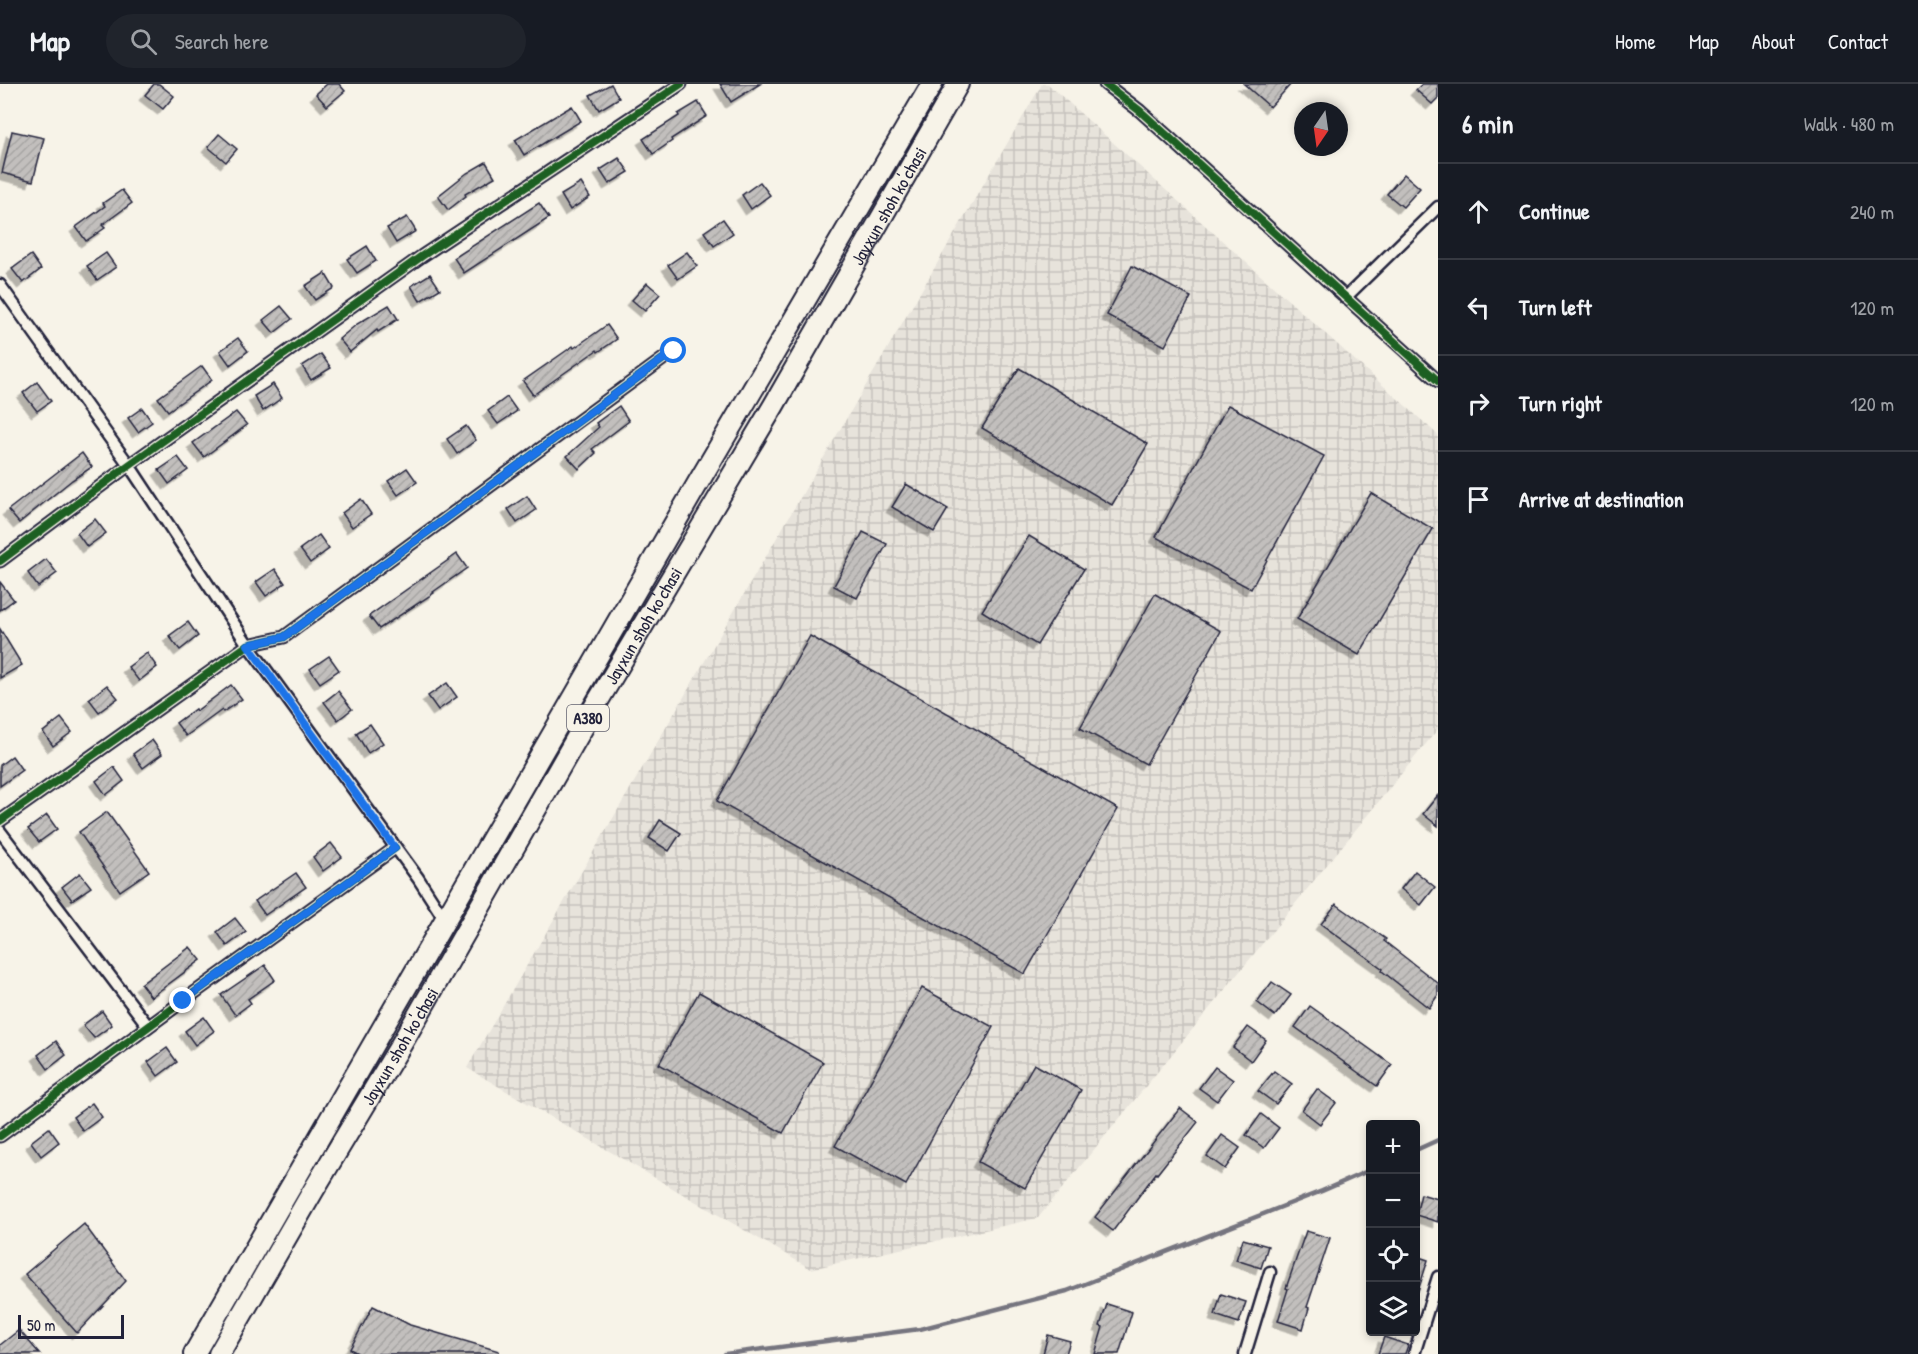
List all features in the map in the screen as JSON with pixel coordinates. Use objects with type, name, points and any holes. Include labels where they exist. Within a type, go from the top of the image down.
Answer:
[{"type":"highway","name":"Jayxun shoh ko'chasi","points":[[194,1354],[702,476],[932,84]]},
{"type":"highway","name":"Jayxun shoh ko'chasi","points":[[219,1354],[402,1043],[567,754],[774,405],[958,84]]},
{"type":"street","points":[[0,561],[129,465],[422,256],[681,84]]},
{"type":"street","points":[[1105,84],[1140,111],[1438,381]]},
{"type":"street","points":[[1346,298],[1438,207]]},
{"type":"street","points":[[0,285],[129,465],[248,645],[418,878],[445,920]]},
{"type":"street","points":[[0,821],[248,645],[284,637],[674,351]]},
{"type":"street","points":[[0,831],[148,1026]]},
{"type":"street","points":[[0,1136],[395,848]]},
{"type":"street","points":[[1245,1354],[1270,1272]]},
{"type":"street","points":[[1414,1354],[1438,1277]]},
{"type":"shaded area","points":[[1042,84],[1048,84],[1438,435],[1438,729],[1038,1218],[811,1269],[467,1068]]},
{"type":"building","points":[[154,84],[159,84],[174,96],[163,109],[145,95]]},
{"type":"building","points":[[327,84],[339,84],[345,91],[327,106],[316,94]]},
{"type":"building","points":[[611,84],[619,98],[599,110],[590,95]]},
{"type":"building","points":[[720,84],[760,84],[731,102]]},
{"type":"building","points":[[1244,84],[1291,84],[1270,107]]},
{"type":"building","points":[[1422,84],[1438,84],[1438,98],[1432,104],[1416,90]]},
{"type":"building","points":[[698,102],[707,116],[671,139],[672,141],[653,154],[643,139]]},
{"type":"building","points":[[572,106],[581,121],[524,155],[515,140]]},
{"type":"building","points":[[12,131],[44,138],[33,181],[2,173]]},
{"type":"building","points":[[219,134],[237,149],[226,162],[208,147]]},
{"type":"building","points":[[619,158],[629,172],[609,184],[600,170]]},
{"type":"building","points":[[486,162],[495,177],[465,194],[466,196],[448,210],[438,196],[467,173]]},
{"type":"building","points":[[1404,174],[1420,188],[1403,207],[1387,194]]},
{"type":"building","points":[[760,182],[770,195],[751,209],[742,195]]},
{"type":"building","points":[[581,183],[590,197],[570,210],[561,195]]},
{"type":"building","points":[[122,190],[132,203],[102,225],[105,228],[86,241],[76,227],[105,206],[103,203]]},
{"type":"building","points":[[539,203],[549,218],[464,273],[454,258]]},
{"type":"building","points":[[407,217],[416,231],[396,243],[387,228]]},
{"type":"building","points":[[723,219],[733,233],[714,246],[704,232]]},
{"type":"building","points":[[367,246],[376,261],[357,273],[347,259]]},
{"type":"building","points":[[687,252],[697,266],[678,279],[668,265]]},
{"type":"building","points":[[106,253],[116,267],[97,280],[87,266]]},
{"type":"building","points":[[31,255],[41,269],[23,283],[12,269]]},
{"type":"building","points":[[1132,266],[1191,297],[1165,346],[1107,315]]},
{"type":"building","points":[[325,273],[334,288],[315,300],[305,286]]},
{"type":"building","points":[[430,274],[440,289],[420,301],[411,286]]},
{"type":"building","points":[[647,283],[660,294],[645,311],[632,300]]},
{"type":"building","points":[[389,305],[398,319],[378,332],[377,330],[350,352],[339,339],[357,324]]},
{"type":"building","points":[[281,306],[292,319],[274,333],[263,320]]},
{"type":"building","points":[[607,325],[617,339],[598,352],[597,350],[533,395],[523,381]]},
{"type":"building","points":[[238,338],[248,351],[230,365],[220,351]]},
{"type":"building","points":[[321,354],[331,368],[311,380],[302,366]]},
{"type":"building","points":[[202,366],[212,380],[168,411],[158,398]]},
{"type":"building","points":[[1019,368],[1148,444],[1112,505],[982,428]]},
{"type":"building","points":[[37,382],[51,401],[37,411],[23,393]]},
{"type":"building","points":[[273,384],[282,398],[263,411],[254,396]]},
{"type":"building","points":[[507,397],[517,411],[498,424],[488,411]]},
{"type":"building","points":[[1228,405],[1324,456],[1251,589],[1156,537]]},
{"type":"building","points":[[619,406],[629,421],[592,449],[596,453],[579,469],[567,456],[599,427],[596,423]]},
{"type":"building","points":[[142,408],[152,422],[138,432],[128,418]]},
{"type":"building","points":[[236,412],[247,425],[204,457],[193,443]]},
{"type":"building","points":[[466,426],[476,440],[457,454],[447,439]]},
{"type":"building","points":[[82,453],[92,467],[72,480],[19,523],[8,510]]},
{"type":"building","points":[[178,457],[188,470],[169,484],[159,470]]},
{"type":"building","points":[[407,468],[417,482],[398,495],[388,481]]},
{"type":"building","points":[[906,484],[948,509],[934,532],[892,507]]},
{"type":"building","points":[[1371,493],[1433,529],[1359,655],[1297,619]]},
{"type":"building","points":[[527,496],[536,510],[517,523],[508,509]]},
{"type":"building","points":[[361,499],[371,514],[352,527],[342,513]]},
{"type":"building","points":[[95,519],[106,533],[87,547],[77,533]]},
{"type":"building","points":[[863,532],[887,544],[857,598],[834,586]]},
{"type":"building","points":[[319,535],[329,549],[310,563],[300,549]]},
{"type":"building","points":[[1029,536],[1084,569],[1037,645],[982,611]]},
{"type":"building","points":[[457,554],[467,568],[379,629],[369,616]]},
{"type":"building","points":[[46,559],[57,573],[38,587],[28,573]]},
{"type":"building","points":[[275,569],[285,583],[266,596],[256,582]]},
{"type":"building","points":[[0,582],[14,600],[0,610]]},
{"type":"building","points":[[1155,594],[1221,631],[1146,764],[1080,728]]},
{"type":"building","points":[[188,622],[198,636],[180,650],[169,636]]},
{"type":"building","points":[[0,629],[22,665],[0,678]]},
{"type":"building","points":[[810,636],[1118,809],[1025,974],[717,801]]},
{"type":"building","points":[[147,653],[157,667],[139,681],[128,667]]},
{"type":"building","points":[[329,656],[339,670],[320,683],[310,669]]},
{"type":"building","points":[[447,683],[457,697],[438,710],[428,696]]},
{"type":"building","points":[[107,685],[118,698],[99,712],[89,699]]},
{"type":"building","points":[[231,685],[242,699],[223,712],[222,710],[186,736],[176,723]]},
{"type":"building","points":[[338,691],[352,709],[338,720],[324,702]]},
{"type":"building","points":[[61,718],[72,732],[53,746],[43,732]]},
{"type":"building","points":[[370,724],[383,743],[368,753],[356,733]]},
{"type":"building","points":[[152,740],[162,754],[143,768],[133,754]]},
{"type":"building","points":[[12,756],[22,770],[0,786],[0,765]]},
{"type":"building","points":[[114,767],[124,781],[106,795],[96,781]]},
{"type":"building","points":[[1438,795],[1438,826],[1423,814]]},
{"type":"building","points":[[107,812],[149,871],[120,891],[79,832]]},
{"type":"building","points":[[47,815],[57,829],[39,842],[28,829]]},
{"type":"building","points":[[660,820],[681,833],[669,851],[649,838]]},
{"type":"building","points":[[331,843],[342,857],[323,871],[313,857]]},
{"type":"building","points":[[1415,871],[1435,887],[1421,905],[1401,889]]},
{"type":"building","points":[[80,873],[91,887],[72,900],[62,887]]},
{"type":"building","points":[[296,873],[306,887],[265,915],[255,901]]},
{"type":"building","points":[[1336,904],[1386,939],[1384,941],[1438,983],[1438,995],[1429,1008],[1382,971],[1383,969],[1321,924]]},
{"type":"building","points":[[235,918],[246,932],[227,946],[217,932]]},
{"type":"building","points":[[190,947],[201,960],[151,997],[141,984]]},
{"type":"building","points":[[265,965],[275,980],[248,999],[251,1003],[235,1015],[221,995]]},
{"type":"building","points":[[1272,982],[1291,995],[1275,1016],[1257,1002]]},
{"type":"building","points":[[922,988],[993,1027],[906,1185],[835,1146]]},
{"type":"building","points":[[699,992],[823,1062],[783,1133],[659,1064]]},
{"type":"building","points":[[1310,1006],[1392,1065],[1377,1086],[1295,1027]]},
{"type":"building","points":[[102,1011],[112,1025],[94,1038],[83,1025]]},
{"type":"building","points":[[204,1017],[214,1031],[195,1045],[185,1031]]},
{"type":"building","points":[[1248,1027],[1266,1040],[1251,1061],[1233,1047]]},
{"type":"building","points":[[56,1041],[66,1055],[48,1069],[38,1055]]},
{"type":"building","points":[[167,1048],[177,1062],[158,1076],[148,1062]]},
{"type":"building","points":[[1034,1064],[1081,1090],[1025,1188],[978,1162]]},
{"type":"building","points":[[1215,1067],[1233,1080],[1217,1101],[1199,1088]]},
{"type":"building","points":[[1274,1071],[1292,1084],[1276,1104],[1258,1091]]},
{"type":"building","points":[[1317,1089],[1336,1103],[1320,1124],[1302,1110]]},
{"type":"building","points":[[92,1103],[102,1117],[83,1131],[73,1117]]},
{"type":"building","points":[[1180,1108],[1198,1122],[1113,1231],[1095,1217]]},
{"type":"building","points":[[1261,1114],[1279,1128],[1264,1148],[1246,1135]]},
{"type":"building","points":[[49,1128],[59,1142],[41,1156],[31,1142]]},
{"type":"building","points":[[1222,1135],[1240,1148],[1225,1169],[1207,1156]]},
{"type":"building","points":[[1421,1194],[1438,1199],[1438,1222],[1420,1216]]},
{"type":"building","points":[[84,1224],[126,1281],[77,1333],[25,1274]]},
{"type":"building","points":[[1306,1231],[1330,1238],[1307,1307],[1309,1308],[1303,1329],[1278,1321],[1288,1289],[1286,1288]]},
{"type":"building","points":[[1243,1239],[1268,1246],[1261,1268],[1236,1260]]},
{"type":"building","points":[[1420,1257],[1428,1260],[1420,1285]]},
{"type":"building","points":[[1221,1294],[1246,1302],[1239,1323],[1215,1315]]},
{"type":"building","points":[[1107,1304],[1132,1312],[1119,1354],[1095,1354],[1103,1327],[1100,1326]]},
{"type":"building","points":[[373,1306],[410,1325],[499,1351],[499,1354],[359,1354],[350,1349]]},
{"type":"building","points":[[19,1330],[40,1354],[0,1354],[0,1345]]},
{"type":"building","points":[[1048,1335],[1070,1341],[1066,1354],[1043,1354]]},
{"type":"building","points":[[1384,1337],[1408,1345],[1405,1354],[1378,1354]]},
{"type":"waterway","points":[[1420,1148],[1438,1140]]},
{"type":"waterway","points":[[725,1354],[920,1329],[1067,1291],[1366,1172]]},
{"type":"cycle path","points":[[0,561],[129,465],[422,256],[681,84]]},
{"type":"cycle path","points":[[1105,84],[1140,111],[1438,381]]},
{"type":"cycle path","points":[[0,821],[248,645],[284,637],[674,351]]},
{"type":"cycle path","points":[[0,1136],[395,848]]},
{"type":"route","points":[[183,1001],[395,848],[248,645],[284,637],[674,351]]}]
